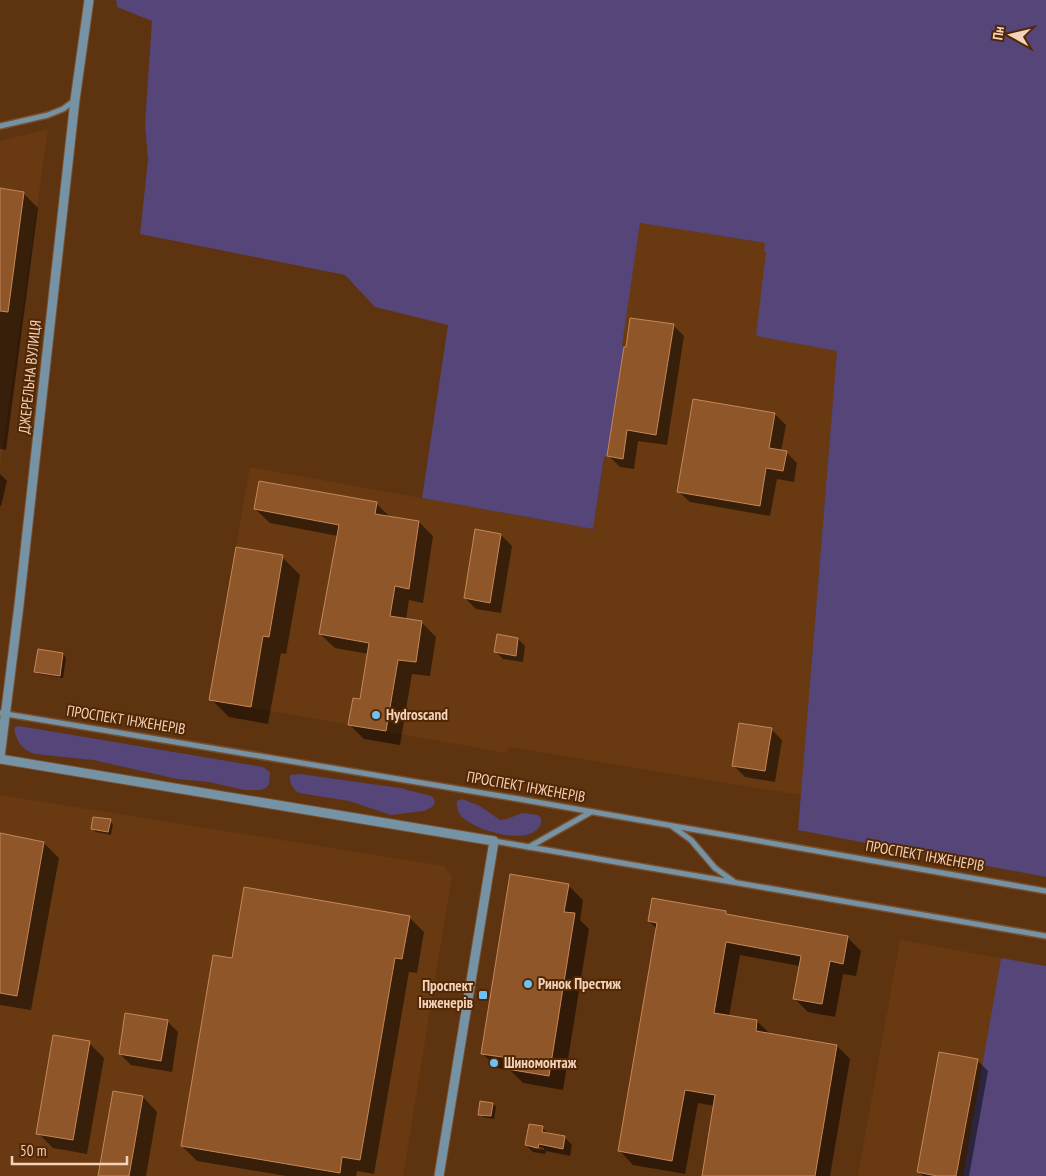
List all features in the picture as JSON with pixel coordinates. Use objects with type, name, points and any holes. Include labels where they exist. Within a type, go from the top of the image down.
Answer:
[{"type":"street","name":"ДЖЕРЕЛЬНА ВУЛИЦЯ","points":[[0,758],[3,714],[75,100],[89,0]]},
{"type":"street","points":[[0,126],[48,115],[63,109],[75,100]]},
{"type":"street","name":"ПРОСПЕКТ ІНЖЕНЕРІВ","points":[[3,714],[1046,890]]},
{"type":"street","points":[[0,758],[1045,936],[1046,929]]},
{"type":"street","points":[[528,847],[591,812]]},
{"type":"street","points":[[672,826],[691,840],[715,868],[736,883]]},
{"type":"street","points":[[439,1176],[494,841]]},
{"type":"shaded area","points":[[116,0],[1046,0],[1046,877],[798,830],[837,351],[756,336],[766,252],[764,252],[765,243],[640,223],[622,345],[624,347],[607,456],[604,457],[593,529],[422,498],[448,325],[375,307],[345,275],[140,234],[148,160],[145,124],[152,21],[117,7]]},
{"type":"shaded area","points":[[48,129],[0,467],[0,141]]},
{"type":"shaded area","points":[[640,223],[766,243],[764,251],[837,351],[801,795],[509,747],[507,753],[209,700],[250,467],[593,529]]},
{"type":"shaded area","points":[[19,726],[263,767],[270,772],[269,784],[261,790],[244,790],[209,782],[177,779],[93,760],[35,754],[23,748],[19,742],[14,729]]},
{"type":"shaded area","points":[[300,774],[400,788],[431,796],[435,803],[424,811],[391,815],[349,801],[299,793],[292,786],[290,775]]},
{"type":"shaded area","points":[[0,795],[444,866],[452,876],[403,1176],[0,1176]]},
{"type":"shaded area","points":[[462,799],[480,806],[500,820],[522,813],[538,815],[541,818],[540,825],[534,832],[524,835],[513,836],[489,831],[461,816],[457,809],[457,801]]},
{"type":"shaded area","points":[[900,940],[1001,958],[963,1176],[858,1176]]},
{"type":"shaded area","points":[[1001,958],[1046,966],[1046,1176],[963,1176]]},
{"type":"building","points":[[0,188],[24,192],[8,312],[0,311]]},
{"type":"building","points":[[630,318],[674,324],[656,435],[627,430],[623,459],[607,456]]},
{"type":"building","points":[[693,399],[775,413],[769,448],[787,451],[783,471],[766,468],[760,506],[677,492]]},
{"type":"building","points":[[259,481],[377,502],[375,514],[419,521],[409,589],[395,586],[390,616],[422,621],[416,662],[398,660],[386,731],[348,725],[353,698],[360,699],[369,643],[319,634],[339,525],[254,509]]},
{"type":"building","points":[[475,529],[501,534],[490,603],[464,598]]},
{"type":"building","points":[[236,547],[283,555],[269,637],[263,636],[251,707],[209,700]]},
{"type":"building","points":[[497,634],[518,638],[516,656],[494,652]]},
{"type":"building","points":[[38,649],[63,653],[60,676],[34,672]]},
{"type":"building","points":[[739,723],[772,728],[765,771],[732,766]]},
{"type":"building","points":[[93,817],[111,819],[108,832],[91,829]]},
{"type":"building","points":[[0,833],[44,842],[17,996],[0,993]]},
{"type":"building","name":"Ринок Престиж","points":[[510,874],[569,884],[564,912],[575,913],[549,1076],[507,1069],[509,1058],[481,1054]]},
{"type":"building","points":[[244,887],[410,916],[402,959],[395,958],[360,1160],[342,1157],[340,1173],[181,1146],[213,955],[232,958]]},
{"type":"building","points":[[652,898],[726,911],[726,914],[848,936],[843,964],[830,961],[822,1004],[793,999],[801,956],[726,942],[714,1013],[757,1020],[756,1031],[837,1045],[815,1176],[702,1176],[715,1095],[685,1090],[672,1161],[618,1151],[657,923],[648,921]]},
{"type":"building","points":[[125,1013],[168,1020],[161,1061],[119,1054]]},
{"type":"building","points":[[53,1035],[90,1041],[73,1140],[36,1134]]},
{"type":"building","points":[[939,1052],[978,1059],[956,1176],[937,1176],[917,1172]]},
{"type":"building","points":[[113,1091],[143,1096],[129,1176],[98,1176]]},
{"type":"building","points":[[480,1101],[493,1103],[491,1116],[478,1115]]},
{"type":"building","points":[[529,1124],[543,1126],[542,1132],[565,1136],[563,1149],[539,1144],[538,1148],[525,1145]]},
{"type":"place","name":"Hydroscand","points":[[376,715]]},
{"type":"place","name":"Ринок Престиж","points":[[528,984]]},
{"type":"place","name":"Проспект Інженерів","points":[[483,995]]},
{"type":"place","name":"Шиномонтаж","points":[[494,1063]]}]
